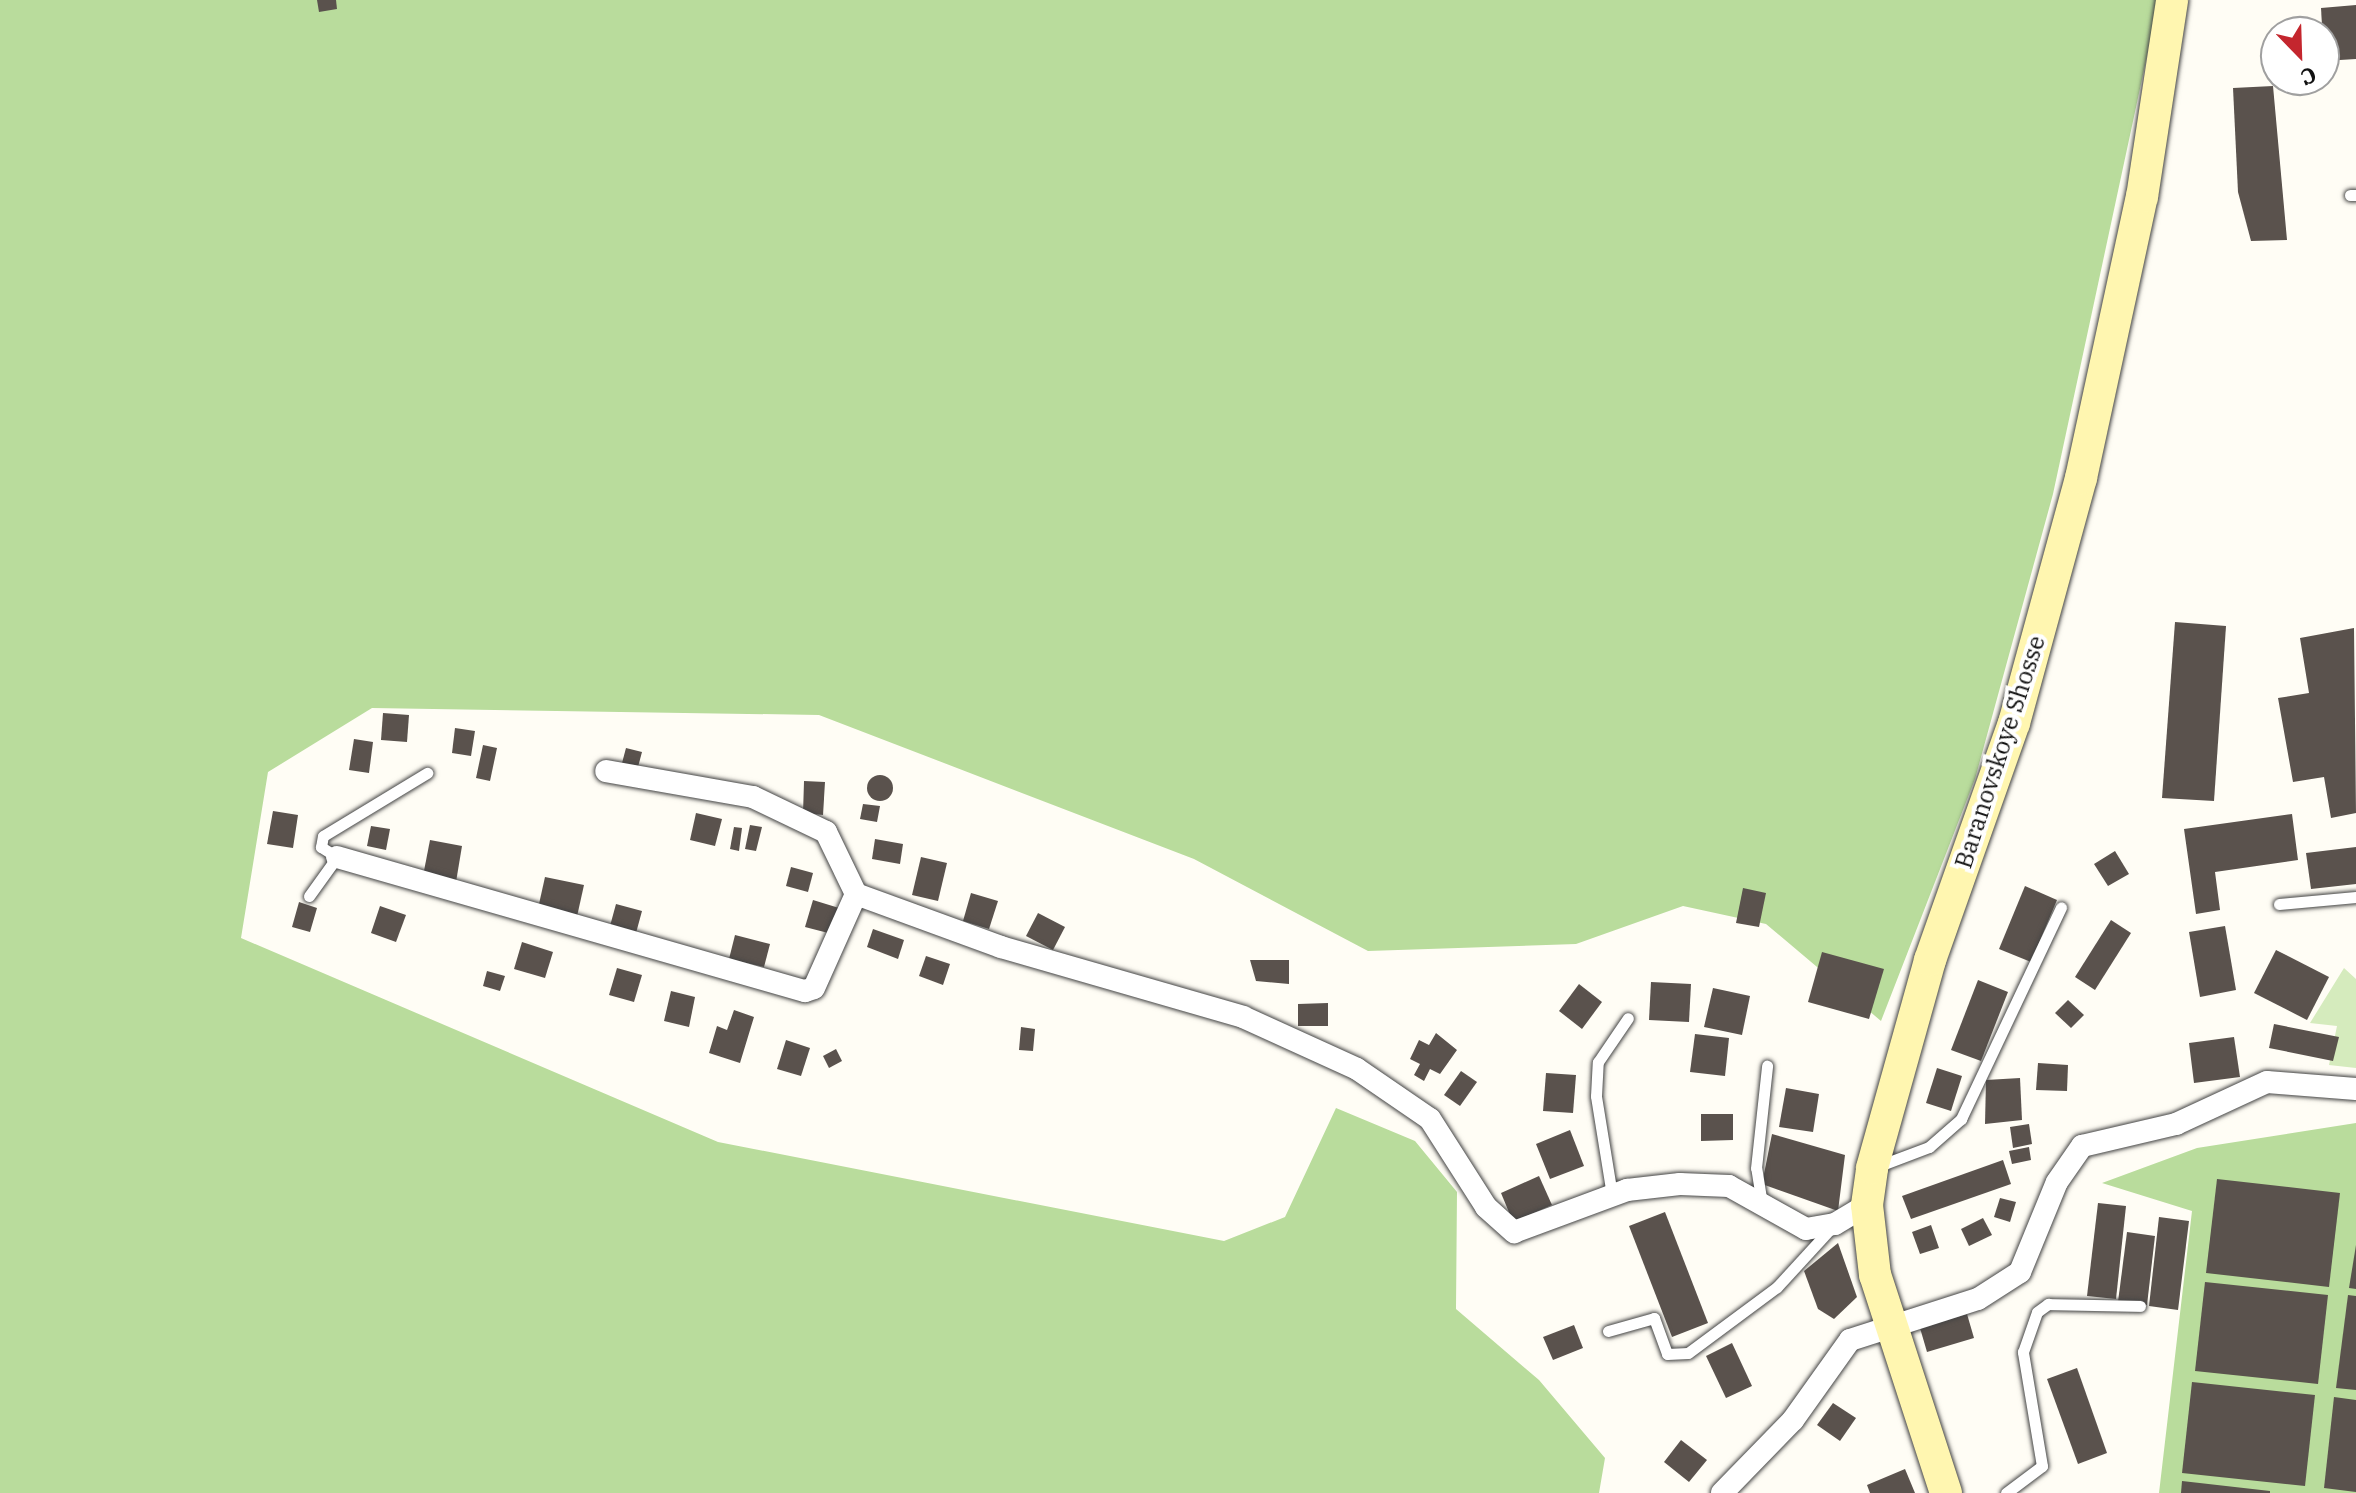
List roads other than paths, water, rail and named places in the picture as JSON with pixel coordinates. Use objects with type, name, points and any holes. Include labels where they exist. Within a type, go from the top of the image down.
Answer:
[{"type":"main road","name":"Baranovskoye Shosse","points":[[1946,1493],[1875,1275],[1867,1205],[1872,1168],[1930,960],[2014,723],[2081,478],[2142,197],[2172,0]]},
{"type":"street","points":[[337,857],[805,991],[814,988],[856,894],[838,847],[806,816],[753,797],[606,771]]},
{"type":"street","points":[[856,894],[1001,947],[1243,1017],[1357,1069],[1430,1119],[1486,1207],[1514,1232],[1612,1195],[1680,1184],[1729,1186],[1761,1198],[1785,1222],[1818,1230],[1867,1205]]},
{"type":"street","points":[[1727,1491],[1793,1420],[1837,1352],[1892,1325],[1978,1299],[2020,1272],[2057,1182],[2082,1146],[2186,1120],[2267,1082],[2307,1079],[2356,1089]]},
{"type":"lane","points":[[309,896],[337,857],[321,847],[323,836],[427,773]]},
{"type":"lane","points":[[2279,904],[2356,897]]},
{"type":"lane","points":[[1872,1168],[1929,1147],[1961,1119],[2061,907]]},
{"type":"lane","points":[[1612,1195],[1596,1096],[1598,1062],[1628,1018]]},
{"type":"lane","points":[[1761,1198],[1756,1168],[1767,1066]]},
{"type":"lane","points":[[1608,1331],[1654,1318],[1667,1354],[1688,1353],[1777,1287],[1835,1224]]},
{"type":"lane","points":[[2006,1493],[2042,1466],[2023,1352],[2037,1312],[2048,1304],[2140,1306]]}]
